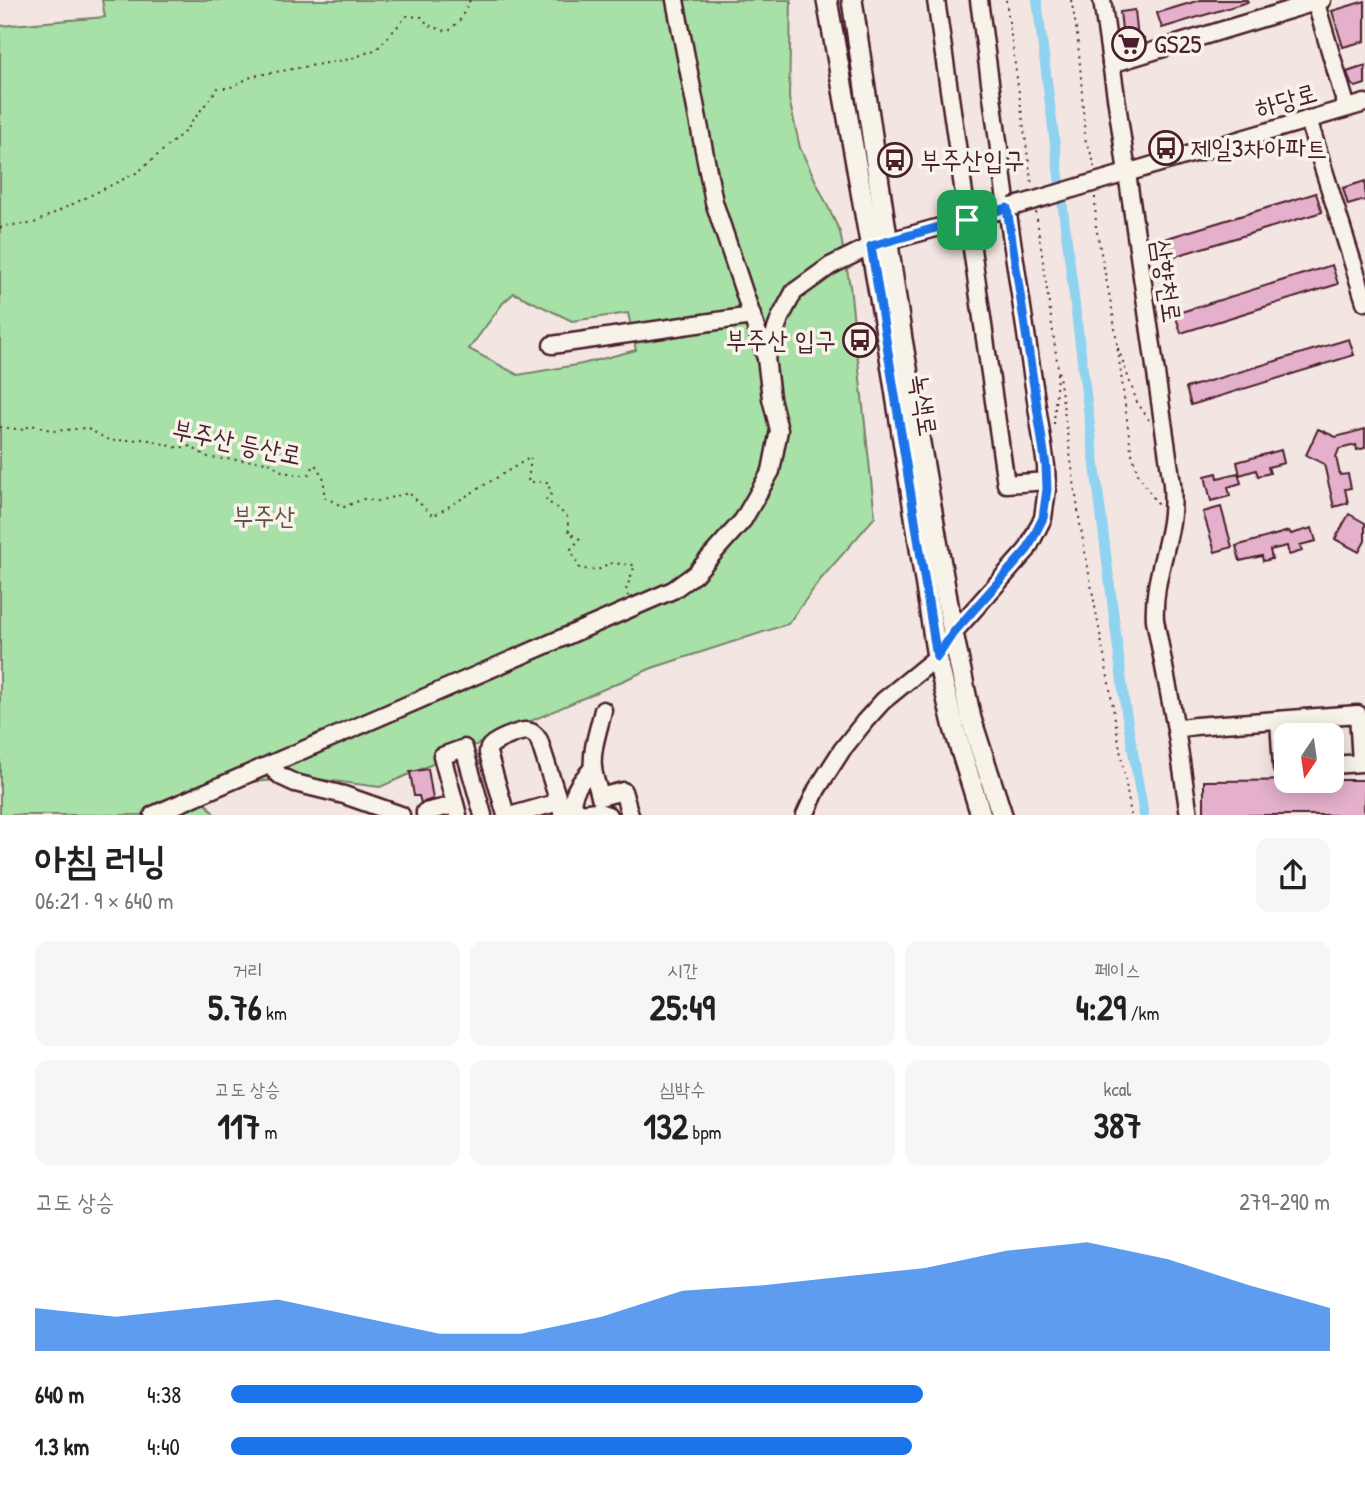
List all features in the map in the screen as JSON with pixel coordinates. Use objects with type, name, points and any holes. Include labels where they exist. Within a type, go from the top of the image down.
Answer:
[{"type":"main road","name":"녹색로","points":[[827,0],[902,339],[953,633],[971,719],[1002,815]]},
{"type":"main road","name":"녹색로","points":[[852,0],[880,244],[937,657],[954,728],[981,815]]},
{"type":"street","points":[[153,815],[673,590],[695,574],[743,520],[771,471],[779,430],[771,398],[766,358],[714,202],[675,0]]},
{"type":"street","points":[[936,0],[1006,484],[1047,481]]},
{"type":"street","points":[[805,815],[817,789],[865,721],[883,701],[937,657],[953,633],[1027,550],[1043,518],[1047,481],[979,0]]},
{"type":"street","name":"삼향천로","points":[[1102,0],[1172,484],[1171,526],[1155,592],[1155,620],[1189,815]]},
{"type":"street","points":[[1111,64],[1318,1],[1347,108]]},
{"type":"street","name":"하당로","points":[[1010,207],[1365,103]]},
{"type":"street","points":[[1308,119],[1365,302]]},
{"type":"street","points":[[766,358],[780,318],[794,292],[830,266],[880,244],[1010,207]]},
{"type":"street","points":[[552,345],[752,316]]},
{"type":"street","points":[[603,710],[593,752],[593,768],[600,797],[623,791],[630,815]]},
{"type":"street","points":[[1176,729],[1358,715],[1362,763],[1344,764]]},
{"type":"street","points":[[506,815],[488,753],[489,748],[495,742],[524,731],[530,732],[539,740],[561,808],[513,815]]},
{"type":"street","points":[[425,815],[425,812],[457,810],[442,756],[464,748],[482,815]]},
{"type":"street","points":[[271,764],[282,777],[295,783],[344,795],[401,815]]},
{"type":"street","points":[[593,768],[578,784],[572,805],[580,813],[596,811],[608,815]]},
{"type":"path","points":[[0,228],[32,223],[138,172],[184,132],[218,88],[229,88],[253,76],[350,59],[377,49],[408,16],[422,17],[428,25],[448,32],[460,20],[470,0]]},
{"type":"path","points":[[1006,0],[1032,187]]},
{"type":"path","points":[[1071,0],[1081,76],[1085,141],[1094,159],[1096,227],[1113,314],[1131,450],[1138,474],[1171,526]]},
{"type":"path","points":[[1036,214],[1080,524],[1131,815]]},
{"type":"path","points":[[1117,344],[1137,402],[1152,424]]},
{"type":"path","points":[[1054,429],[1058,369]]},
{"type":"path","name":"부주산 등산로","points":[[0,427],[24,430],[31,425],[55,431],[86,428],[111,441],[145,439],[179,448],[189,446],[210,458],[269,462],[283,472],[301,475],[309,474],[316,464],[324,479],[324,497],[344,507],[363,499],[377,501],[409,493],[433,516],[531,457],[528,482],[548,482],[551,496],[546,500],[567,516],[569,533],[580,539],[571,549],[580,569],[598,570],[609,563],[635,565],[626,590],[632,607]]},
{"type":"green space","name":"부주산","points":[[102,0],[791,0],[789,99],[800,148],[840,232],[850,286],[875,517],[820,580],[788,624],[652,668],[380,787],[308,778],[193,786],[215,815],[0,815],[0,26],[105,17]],"holes":[[[514,293],[572,321],[628,313],[636,350],[582,364],[518,375],[469,349],[503,303]]]},
{"type":"building","points":[[1200,0],[1248,2],[1162,28],[1157,13]]},
{"type":"building","points":[[1365,1],[1365,41],[1343,47],[1332,11]]},
{"type":"building","points":[[1135,10],[1138,39],[1144,38],[1144,43],[1127,48],[1124,46],[1120,12]]},
{"type":"building","points":[[1365,66],[1365,84],[1356,87],[1351,84],[1347,72]]},
{"type":"building","points":[[1365,181],[1365,200],[1348,205],[1343,188]]},
{"type":"building","points":[[1316,193],[1322,212],[1169,258],[1164,239]]},
{"type":"building","points":[[1332,265],[1338,284],[1181,333],[1175,314]]},
{"type":"building","points":[[1349,339],[1354,355],[1191,405],[1186,388]]},
{"type":"building","points":[[1318,429],[1336,437],[1365,429],[1365,448],[1357,450],[1356,445],[1339,449],[1336,457],[1340,475],[1348,474],[1351,488],[1345,489],[1348,503],[1334,507],[1324,464],[1306,455]]},
{"type":"building","points":[[1281,450],[1284,463],[1268,467],[1270,473],[1258,476],[1256,470],[1240,475],[1237,462]]},
{"type":"building","points":[[1217,473],[1218,478],[1238,473],[1241,483],[1228,487],[1230,496],[1211,501],[1205,476]]},
{"type":"building","points":[[1221,507],[1232,547],[1215,552],[1203,512]]},
{"type":"building","points":[[1349,514],[1365,523],[1365,541],[1359,552],[1335,539]]},
{"type":"building","points":[[1312,528],[1316,541],[1300,545],[1302,551],[1289,555],[1287,546],[1270,550],[1272,559],[1263,561],[1262,556],[1240,561],[1236,546],[1289,531],[1291,534]]},
{"type":"building","points":[[428,769],[433,799],[421,803],[419,796],[414,796],[410,772]]},
{"type":"building","points":[[1344,780],[1365,780],[1364,815],[1204,815],[1204,781],[1274,781],[1274,793],[1344,793]]},
{"type":"waterway","points":[[1037,0],[1125,706],[1144,815]]},
{"type":"place","name":"GS25","points":[[1129,44]]},
{"type":"place","name":"제일3차아파트","points":[[1166,148]]},
{"type":"place","name":"부주산입구","points":[[895,160]]},
{"type":"place","name":"부주산 입구","points":[[860,340]]},
{"type":"route","points":[[1007,208],[1046,466],[1047,489],[1043,518],[1027,550],[953,633],[937,657],[871,246],[967,220],[1007,208]]}]
